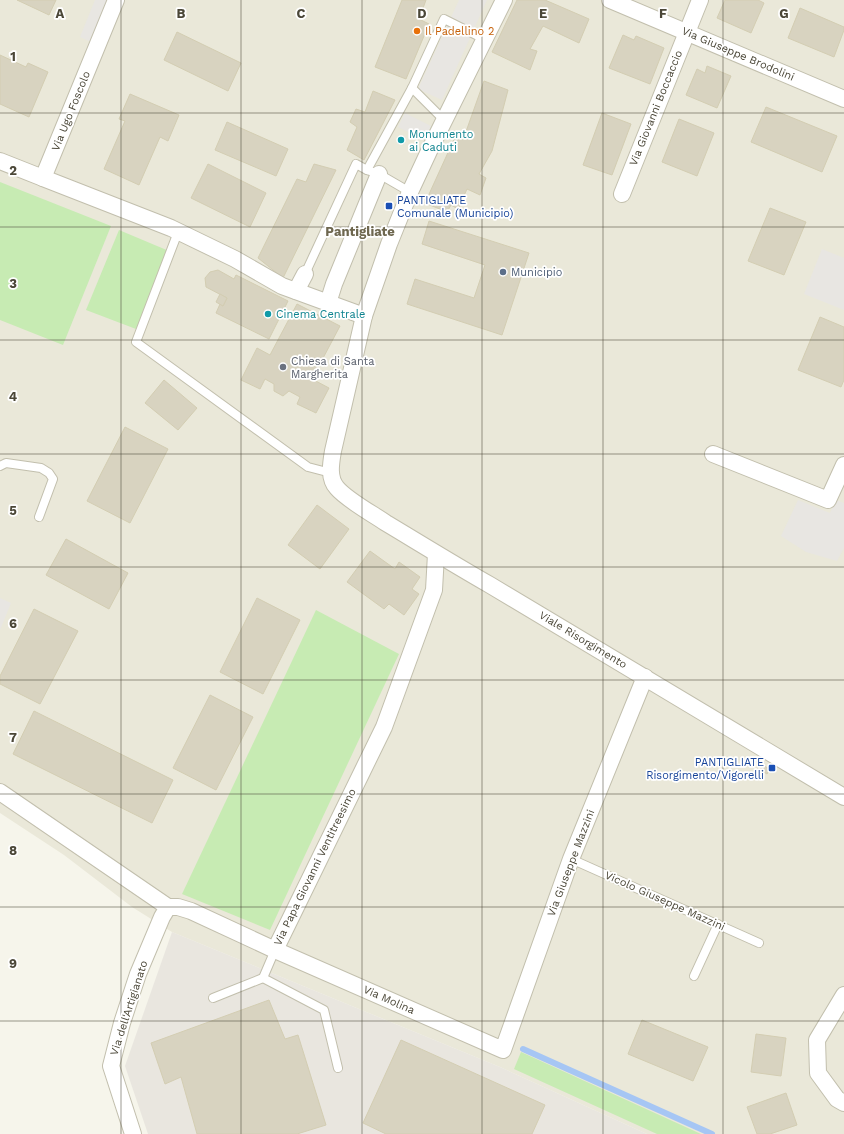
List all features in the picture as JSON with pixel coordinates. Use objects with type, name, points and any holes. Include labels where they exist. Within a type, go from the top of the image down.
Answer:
[{"type":"street","name":"Via Ugo Foscolo","points":[[43,178],[116,0]]},
{"type":"street","points":[[331,473],[333,451],[364,316],[389,244],[410,192],[504,0]]},
{"type":"street","name":"Via Giuseppe Brodolini","points":[[610,0],[844,99]]},
{"type":"street","name":"Via Giovanni Boccaccio","points":[[622,194],[700,0]]},
{"type":"street","points":[[0,162],[178,232],[215,249],[282,286],[364,316]]},
{"type":"street","points":[[328,303],[373,172]]},
{"type":"street","points":[[296,292],[305,274]]},
{"type":"street","points":[[713,454],[828,500],[844,465]]},
{"type":"street","name":"Viale Risorgimento","points":[[331,473],[337,488],[346,496],[380,519],[436,554],[645,677],[844,797]]},
{"type":"street","name":"Via Papa Giovanni Ventitreesimo","points":[[0,792],[168,908],[178,907],[191,911],[275,950],[384,727],[434,590],[436,554]]},
{"type":"street","name":"Via Giuseppe Mazzini","points":[[503,1050],[571,859],[645,677]]},
{"type":"street","name":"Via dell'Artigianato","points":[[133,1134],[112,1066],[122,1023],[138,974],[162,917],[168,908]]},
{"type":"street","name":"Via Molina","points":[[275,950],[503,1050]]},
{"type":"street","points":[[844,995],[817,1040],[818,1073],[837,1099],[844,1103]]},
{"type":"lane","points":[[373,172],[444,19],[484,39]]},
{"type":"lane","points":[[412,88],[444,120]]},
{"type":"lane","points":[[305,274],[356,164],[410,192]]},
{"type":"lane","points":[[178,232],[136,342],[308,467],[331,473]]},
{"type":"lane","points":[[0,466],[6,463],[41,468],[49,473],[53,479],[39,517]]},
{"type":"lane","name":"Vicolo Giuseppe Mazzini","points":[[571,859],[759,943]]},
{"type":"lane","points":[[694,976],[718,924]]},
{"type":"lane","points":[[212,998],[263,978],[275,950]]},
{"type":"lane","points":[[263,978],[324,1010],[338,1068]]},
{"type":"shaded area","points":[[0,0],[844,0],[844,1134],[647,1134],[500,1067],[172,932],[132,907],[64,855],[0,813]]},
{"type":"shaded area","points":[[95,0],[110,0],[93,43],[80,37]]},
{"type":"shaded area","points":[[459,0],[487,0],[442,100],[418,89]]},
{"type":"shaded area","points":[[405,113],[431,126],[424,140],[398,127]]},
{"type":"shaded area","points":[[822,249],[844,258],[844,310],[804,294]]},
{"type":"shaded area","points":[[798,500],[830,513],[836,500],[844,503],[844,548],[837,561],[806,552],[781,536]]},
{"type":"shaded area","points":[[0,598],[11,603],[0,630]]},
{"type":"shaded area","points":[[172,932],[500,1067],[647,1134],[148,1134],[125,1066]]},
{"type":"green space","points":[[0,182],[111,226],[63,345],[0,320]]},
{"type":"green space","points":[[119,230],[169,251],[136,329],[86,310]]},
{"type":"green space","points":[[316,610],[399,654],[270,930],[182,894]]},
{"type":"green space","points":[[521,1052],[701,1134],[657,1134],[514,1069]]},
{"type":"building","points":[[17,0],[56,0],[49,15]]},
{"type":"building","points":[[402,0],[426,0],[419,19],[429,24],[406,79],[375,67]]},
{"type":"building","points":[[517,0],[545,0],[589,19],[579,43],[543,26],[530,49],[537,51],[530,70],[492,52]]},
{"type":"building","points":[[725,0],[758,0],[764,3],[751,33],[717,18]]},
{"type":"building","points":[[800,8],[844,27],[834,57],[788,38]]},
{"type":"building","points":[[177,32],[241,63],[228,91],[164,60]]},
{"type":"building","points":[[623,35],[634,40],[636,36],[664,48],[650,84],[609,68]]},
{"type":"building","points":[[0,55],[26,67],[28,63],[48,72],[29,117],[0,104]]},
{"type":"building","points":[[707,66],[731,76],[717,108],[686,95],[697,69],[705,73]]},
{"type":"building","points":[[484,81],[508,90],[492,151],[479,174],[486,178],[480,195],[467,189],[458,209],[451,205],[447,212],[425,203],[456,135],[463,140]]},
{"type":"building","points":[[373,91],[395,100],[364,160],[347,150],[357,127],[350,122],[356,109],[365,112]]},
{"type":"building","points":[[130,94],[179,115],[168,141],[160,137],[139,185],[104,169],[125,121],[119,119]]},
{"type":"building","points":[[766,107],[837,136],[822,172],[751,142]]},
{"type":"building","points":[[602,113],[631,124],[612,175],[583,165]]},
{"type":"building","points":[[679,119],[714,133],[697,176],[662,162]]},
{"type":"building","points":[[227,122],[288,149],[276,176],[215,150]]},
{"type":"building","points":[[208,164],[266,193],[250,227],[191,198]]},
{"type":"building","points":[[314,164],[336,170],[283,278],[258,258],[297,179],[306,182]]},
{"type":"building","points":[[770,208],[806,222],[784,275],[748,261]]},
{"type":"building","name":"Municipio","points":[[429,221],[529,253],[502,335],[407,304],[415,279],[474,298],[485,265],[422,244]]},
{"type":"building","points":[[218,270],[234,279],[236,275],[288,301],[269,339],[216,313],[220,304],[223,306],[227,298],[206,287],[205,278],[210,272]]},
{"type":"building","points":[[220,294],[227,298],[223,306],[216,302]]},
{"type":"building","name":"Chiesa di Santa Margherita","points":[[297,304],[340,326],[312,379],[329,388],[316,413],[297,404],[300,397],[289,391],[283,396],[274,391],[274,384],[265,379],[260,389],[241,380],[257,348],[270,355]]},
{"type":"building","points":[[820,317],[844,327],[844,380],[841,387],[798,370]]},
{"type":"building","points":[[164,380],[197,408],[178,430],[145,403]]},
{"type":"building","points":[[125,427],[168,449],[130,523],[87,501]]},
{"type":"building","points":[[317,505],[349,529],[320,569],[288,545]]},
{"type":"building","points":[[66,539],[128,573],[109,609],[46,575]]},
{"type":"building","points":[[370,551],[395,569],[399,562],[420,577],[412,589],[419,594],[404,615],[389,604],[384,609],[347,582]]},
{"type":"building","points":[[257,598],[300,620],[263,694],[220,672]]},
{"type":"building","points":[[34,609],[78,631],[40,704],[0,684],[0,676]]},
{"type":"building","points":[[210,695],[253,717],[216,790],[173,768]]},
{"type":"building","points":[[34,711],[173,780],[152,823],[13,754]]},
{"type":"building","points":[[760,764],[770,769],[767,774],[757,768]]},
{"type":"building","points":[[269,1000],[285,1039],[298,1035],[326,1125],[297,1134],[197,1134],[181,1077],[165,1084],[151,1043]]},
{"type":"building","points":[[642,1020],[708,1047],[693,1081],[628,1054]]},
{"type":"building","points":[[756,1034],[786,1038],[781,1076],[751,1072]]},
{"type":"building","points":[[401,1040],[545,1105],[532,1134],[386,1134],[363,1123]]},
{"type":"building","points":[[786,1093],[797,1125],[770,1134],[757,1134],[747,1107]]},
{"type":"waterway","points":[[523,1049],[712,1134]]},
{"type":"place","name":"Il Padellino 2","points":[[417,31]]},
{"type":"place","name":"Monumento ai Caduti","points":[[401,140]]},
{"type":"place","name":"PANTIGLIATE Comunale (Municipio)","points":[[389,206]]},
{"type":"place","name":"Municipio","points":[[503,272]]},
{"type":"place","name":"Cinema Centrale","points":[[268,314]]},
{"type":"place","name":"Chiesa di Santa Margherita","points":[[283,367]]},
{"type":"place","name":"PANTIGLIATE Risorgimento/Vigorelli","points":[[772,768]]},
{"type":"district","name":"Pantigliate","points":[[360,231]]}]
